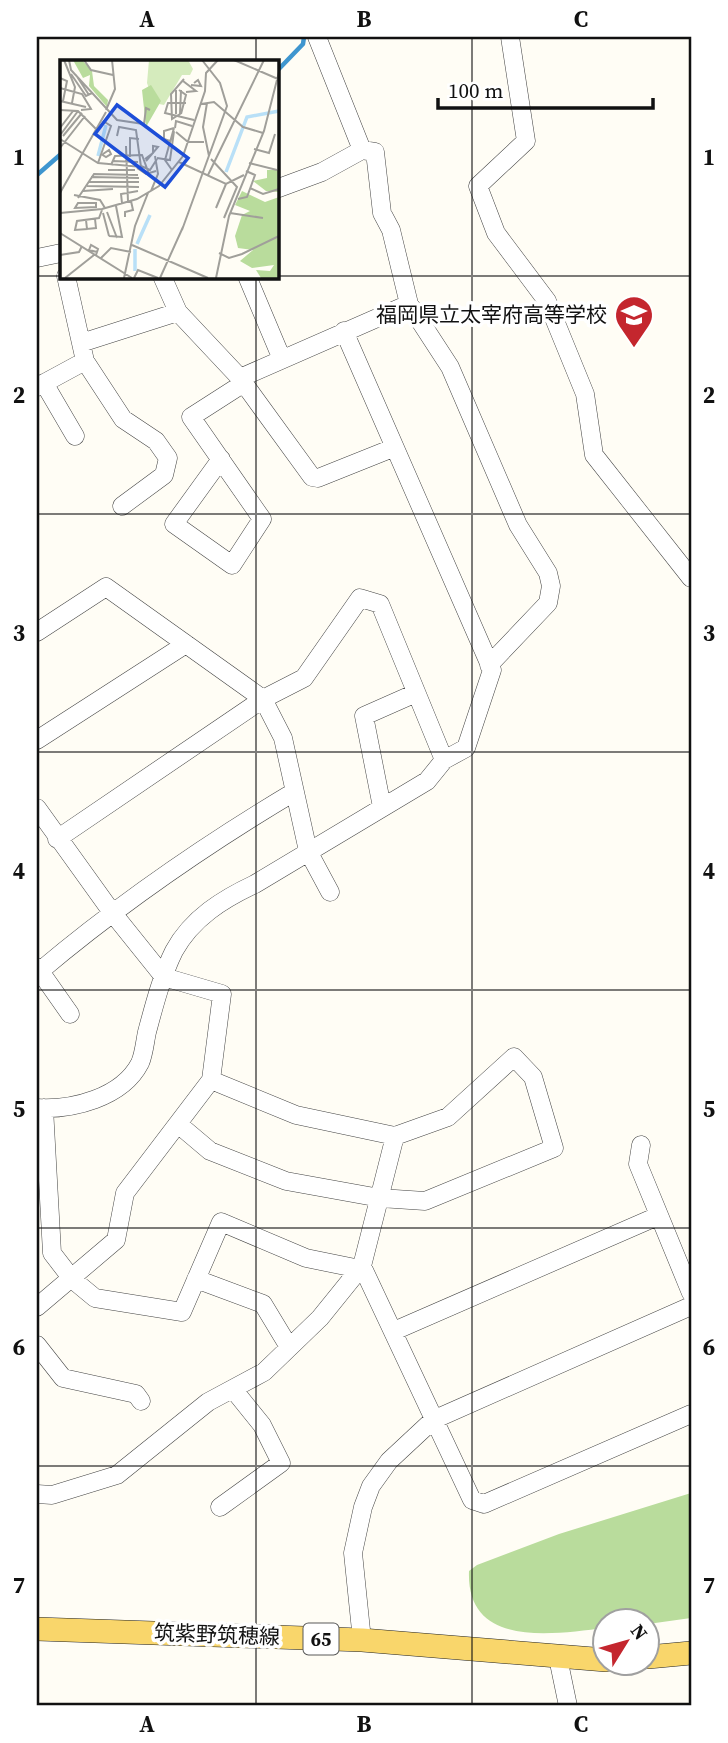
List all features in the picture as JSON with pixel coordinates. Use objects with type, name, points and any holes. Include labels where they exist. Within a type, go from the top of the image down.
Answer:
[{"type":"main road","name":"筑紫野筑穂線","points":[[37,1629],[362,1640],[592,1659]]},
{"type":"main road","points":[[662,1656],[691,1653]]},
{"type":"street","points":[[317,37],[362,149]]},
{"type":"street","points":[[510,37],[526,141],[478,186],[496,233],[547,301],[585,394],[594,455],[691,578]]},
{"type":"street","points":[[278,188],[322,172],[362,149],[375,152],[382,213],[391,230],[409,304],[450,367],[518,525],[548,573],[551,586],[548,603],[489,665]]},
{"type":"street","points":[[37,258],[60,253]]},
{"type":"street","points":[[66,278],[85,361],[123,418],[156,442],[168,458],[164,475],[122,506]]},
{"type":"street","points":[[163,278],[178,312],[242,380],[312,477],[318,478],[393,448]]},
{"type":"street","points":[[248,278],[281,357]]},
{"type":"street","points":[[221,459],[174,524],[232,565],[262,519],[221,459],[191,417],[242,380],[281,357],[409,304]]},
{"type":"street","points":[[81,343],[178,312]]},
{"type":"street","points":[[344,331],[492,670],[466,748],[444,760],[427,781],[256,884],[233,893],[202,916],[176,948],[164,977],[140,1063],[122,1084],[88,1102],[41,1108],[52,1253],[72,1279],[95,1298],[182,1312],[221,1222],[306,1258],[361,1268]]},
{"type":"street","points":[[75,436],[41,385],[85,361]]},
{"type":"street","points":[[37,632],[106,587],[262,699],[283,737],[308,851],[330,892]]},
{"type":"street","points":[[57,839],[262,699],[304,678],[360,598],[380,604],[444,760]]},
{"type":"street","points":[[37,740],[186,643]]},
{"type":"street","points":[[382,807],[364,716],[416,693]]},
{"type":"street","points":[[70,1014],[38,969],[111,911],[204,846],[294,792]]},
{"type":"street","points":[[37,808],[111,911],[164,977],[222,994],[211,1080],[125,1193],[116,1240],[37,1307]]},
{"type":"street","points":[[178,1124],[210,1151],[286,1181],[380,1198],[425,1201],[554,1148],[533,1077],[514,1057],[448,1117],[395,1136],[296,1115],[211,1080]]},
{"type":"street","points":[[37,1494],[52,1495],[117,1475],[208,1402],[264,1372],[320,1318],[361,1268],[395,1136]]},
{"type":"street","points":[[641,1144],[638,1164],[691,1293]]},
{"type":"street","points":[[394,1331],[658,1216]]},
{"type":"street","points":[[361,1268],[394,1331],[472,1500],[484,1504],[691,1414]]},
{"type":"street","points":[[196,1279],[262,1304],[289,1347]]},
{"type":"street","points":[[362,1640],[354,1553],[363,1507],[371,1486],[389,1461],[433,1420],[691,1306]]},
{"type":"street","points":[[37,1345],[63,1378],[136,1394],[141,1401]]},
{"type":"street","points":[[220,1507],[281,1462],[262,1425],[233,1389]]},
{"type":"street","points":[[558,1658],[568,1706]]},
{"type":"green space","points":[[691,1493],[691,1618],[662,1622],[662,1606],[592,1606],[592,1629],[538,1633],[516,1631],[497,1625],[482,1614],[472,1596],[469,1571],[477,1565],[559,1534]]},
{"type":"waterway","points":[[278,70],[303,44],[304,37]]},
{"type":"waterway","points":[[37,175],[60,155]]},
{"type":"place","name":"福岡県立太宰府高等学校","points":[[634,349]]}]
